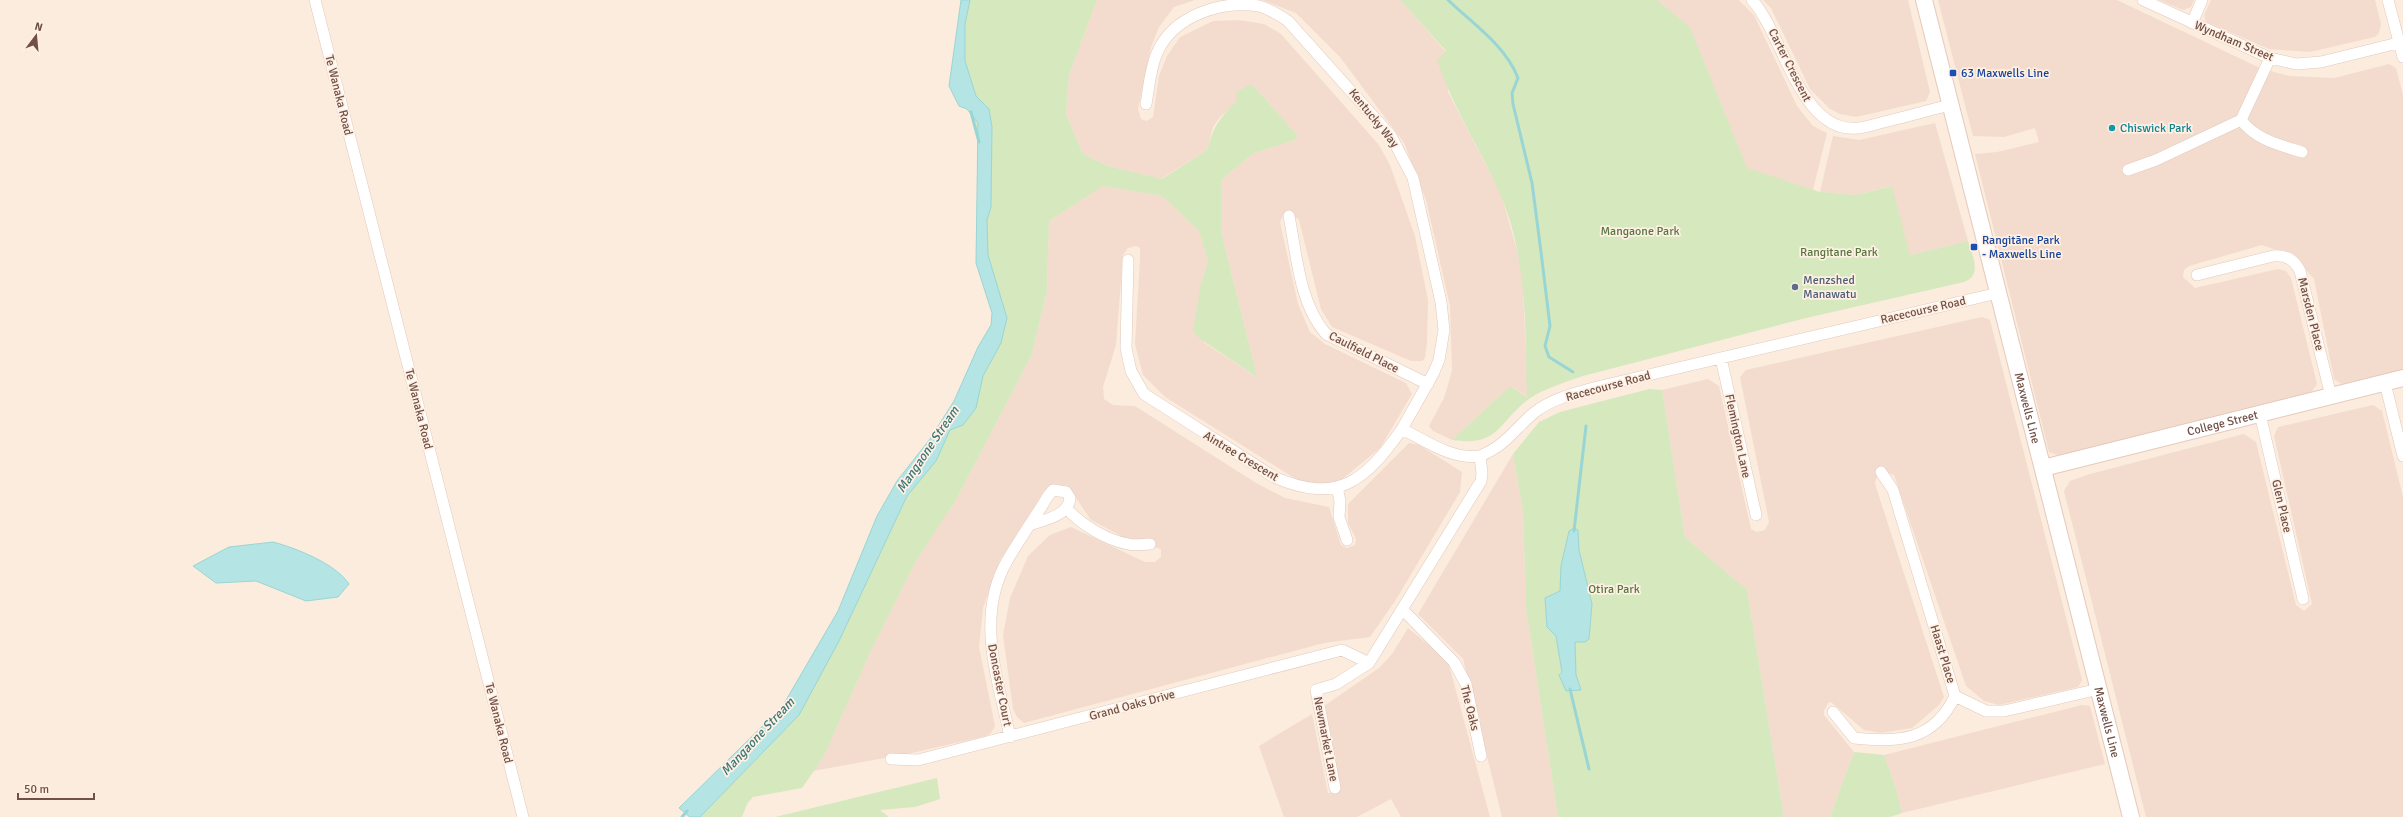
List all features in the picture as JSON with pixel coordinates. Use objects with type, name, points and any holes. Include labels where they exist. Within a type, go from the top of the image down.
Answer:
[{"type":"main road","name":"Maxwells Line","points":[[1924,0],[2131,817]]},
{"type":"main road","name":"College Street","points":[[2043,468],[2403,378]]},
{"type":"street","name":"Te Wanaka Road","points":[[315,0],[523,817]]},
{"type":"street","name":"Carter Crescent","points":[[1752,0],[1767,18],[1805,98],[1814,111],[1832,123],[1858,129],[1950,105]]},
{"type":"street","name":"Wyndham Street","points":[[2143,0],[2270,58],[2296,64],[2321,62],[2398,43]]},
{"type":"street","points":[[2192,23],[2202,0]]},
{"type":"street","points":[[2388,0],[2398,43],[2403,57]]},
{"type":"street","name":"Kentucky Way","points":[[1146,104],[1152,69],[1157,53],[1164,40],[1174,28],[1200,10],[1233,3],[1258,6],[1271,11],[1288,21],[1302,34],[1391,136],[1413,178],[1443,317],[1440,355],[1428,384],[1402,429]]},
{"type":"street","points":[[2128,170],[2156,160],[2241,120],[2270,58]]},
{"type":"street","points":[[2241,120],[2250,131],[2270,141],[2302,152]]},
{"type":"street","name":"Caulfield Place","points":[[1289,216],[1306,302],[1315,321],[1326,334],[1428,384]]},
{"type":"street","name":"Marsden Place","points":[[2197,275],[2273,256],[2282,256],[2297,264],[2331,396]]},
{"type":"street","name":"Aintree Crescent","points":[[1128,260],[1126,348],[1131,371],[1144,394],[1274,477],[1291,485],[1310,488],[1337,487],[1349,484],[1363,476],[1402,429]]},
{"type":"street","name":"Racecourse Road","points":[[1480,456],[1499,447],[1535,412],[1557,399],[1597,387],[1998,292]]},
{"type":"street","name":"Flemington Lane","points":[[1721,358],[1756,515]]},
{"type":"street","points":[[2385,383],[2403,456]]},
{"type":"street","name":"Glen Place","points":[[2260,414],[2303,599]]},
{"type":"street","points":[[1369,664],[1481,481],[1482,473],[1480,456],[1470,457],[1448,452],[1402,429]]},
{"type":"street","name":"Haast Place","points":[[1881,472],[1893,490],[1955,696],[1986,711],[2004,711],[2099,689]]},
{"type":"street","points":[[1337,487],[1340,501],[1339,517],[1347,540]]},
{"type":"street","name":"Doncaster Court","points":[[1010,737],[992,660],[991,620],[993,601],[1007,561],[1053,490],[1066,492],[1070,498],[1066,508]]},
{"type":"street","points":[[1032,524],[1052,518],[1066,508],[1074,517],[1101,534],[1129,545],[1150,544]]},
{"type":"street","name":"The Oaks","points":[[1403,610],[1454,662],[1466,684],[1481,756]]},
{"type":"street","name":"Grand Oaks Drive","points":[[891,759],[918,760],[1342,650],[1369,664]]},
{"type":"street","name":"Newmarket Lane","points":[[1335,788],[1316,690],[1336,684],[1369,664]]},
{"type":"street","points":[[1833,712],[1854,738],[1885,742],[1912,736],[1930,728],[1947,714],[1955,696]]},
{"type":"shaded area","points":[[1097,0],[1195,0],[1174,7],[1159,27],[1151,47],[1138,109],[1141,119],[1147,121],[1153,117],[1159,76],[1167,56],[1180,37],[1213,21],[1239,20],[1264,24],[1281,34],[1379,145],[1390,165],[1415,236],[1428,300],[1427,342],[1425,358],[1422,361],[1411,361],[1332,327],[1321,309],[1299,220],[1291,213],[1283,216],[1280,222],[1298,304],[1310,332],[1325,344],[1406,383],[1412,394],[1380,448],[1340,481],[1327,484],[1307,482],[1296,479],[1165,397],[1143,375],[1135,344],[1140,259],[1140,248],[1136,246],[1128,248],[1123,255],[1116,345],[1103,387],[1104,399],[1113,405],[1135,406],[1256,483],[1285,498],[1329,507],[1341,545],[1347,548],[1355,545],[1356,539],[1348,523],[1348,504],[1409,443],[1419,445],[1462,472],[1460,492],[1397,598],[1370,637],[1324,643],[1024,723],[1017,717],[1013,709],[1003,635],[1010,598],[1028,556],[1050,535],[1071,527],[1145,562],[1155,562],[1161,557],[1161,549],[1125,538],[1091,520],[1068,486],[1055,484],[1044,491],[1000,560],[983,608],[979,647],[995,726],[991,733],[986,736],[912,753],[813,771],[823,758],[869,655],[917,559],[956,500],[1032,354],[1047,291],[1049,221],[1103,186],[1162,196],[1199,231],[1208,261],[1201,283],[1203,342],[1257,377],[1221,231],[1221,180],[1254,153],[1295,140],[1298,136],[1254,86],[1220,117],[1213,127],[1207,150],[1161,179],[1108,166],[1083,154],[1066,114],[1069,75]]},
{"type":"shaded area","points":[[1262,0],[1400,0],[1446,52],[1448,92],[1501,194],[1522,268],[1528,397],[1510,386],[1452,440],[1433,431],[1429,426],[1444,398],[1452,371],[1450,306],[1426,200],[1404,143],[1340,57],[1296,13]]},
{"type":"shaded area","points":[[1657,0],[1739,0],[1754,15],[1797,106],[1813,126],[1827,133],[1813,190],[1746,168],[1690,27]]},
{"type":"shaded area","points":[[1763,0],[1908,0],[1930,92],[1926,101],[1856,117],[1840,114],[1830,109],[1810,89],[1771,8]]},
{"type":"shaded area","points":[[1938,0],[2117,0],[2260,68],[2289,76],[2334,78],[2389,64],[2396,68],[2403,95],[2403,370],[2342,384],[2334,379],[2314,279],[2295,257],[2262,245],[2189,266],[2184,270],[2183,277],[2195,288],[2278,269],[2286,271],[2291,278],[2317,384],[2311,393],[2063,457],[2049,452],[1975,154],[1997,152],[2039,142],[2035,128],[2004,137],[1973,136]]},
{"type":"shaded area","points":[[2159,0],[2194,0],[2191,7],[2183,10]]},
{"type":"shaded area","points":[[2211,0],[2375,0],[2381,24],[2379,33],[2375,37],[2310,52],[2269,49],[2206,22],[2204,15]]},
{"type":"shaded area","points":[[1935,123],[1968,241],[1910,255],[1891,186],[1856,195],[1820,192],[1833,136],[1859,140]]},
{"type":"shaded area","points":[[1982,317],[1990,320],[2082,680],[2078,687],[1999,705],[1984,701],[1966,686],[1894,475],[1880,471],[1875,482],[1876,487],[1944,697],[1939,705],[1912,728],[1881,733],[1864,730],[1831,702],[1828,703],[1824,711],[1824,715],[1854,752],[1830,817],[1784,817],[1747,590],[1685,537],[1662,390],[1708,379],[1719,386],[1751,529],[1757,532],[1765,530],[1769,522],[1740,377],[1746,370]]},
{"type":"shaded area","points":[[2373,405],[2382,411],[2403,497],[2403,817],[2146,817],[2064,491],[2070,481],[2090,474],[2244,434],[2256,442],[2296,605],[2304,611],[2312,604],[2274,436],[2278,427]]},
{"type":"shaded area","points":[[1513,454],[1523,511],[1526,608],[1558,817],[1502,817],[1463,659],[1418,614]]},
{"type":"shaded area","points":[[1408,628],[1448,661],[1490,817],[1401,817],[1391,799],[1357,817],[1284,817],[1259,746],[1312,714],[1328,793],[1339,792],[1324,706],[1379,668],[1392,654]]},
{"type":"shaded area","points":[[2082,705],[2090,706],[2105,764],[1902,813],[1896,788],[1884,755]]},
{"type":"green space","points":[[966,0],[1097,0],[1069,75],[1066,114],[1083,154],[1108,166],[1162,179],[1207,150],[1218,123],[1237,101],[1236,93],[1247,86],[1254,86],[1298,136],[1295,140],[1254,153],[1221,180],[1221,231],[1257,377],[1203,341],[1193,332],[1201,283],[1208,261],[1199,231],[1162,196],[1103,186],[1049,221],[1047,291],[1032,354],[956,500],[916,561],[869,655],[823,758],[802,788],[753,797],[747,804],[742,817],[689,817],[685,814],[794,696],[954,412],[996,321],[980,260],[981,151],[964,83],[961,19]]},
{"type":"green space","name":"Mangaone Park","points":[[1400,0],[1657,0],[1690,27],[1747,168],[1820,192],[1856,195],[1892,186],[1910,255],[1968,241],[1975,264],[1973,275],[1970,279],[1964,282],[1806,318],[1583,376],[1549,388],[1535,395],[1519,407],[1490,436],[1480,440],[1452,440],[1510,386],[1527,397],[1525,320],[1520,268],[1516,243],[1500,194],[1443,78],[1437,60],[1446,51]]},
{"type":"green space","name":"Otira Park","points":[[1649,389],[1662,390],[1685,537],[1747,590],[1784,817],[1558,817],[1526,608],[1523,511],[1513,454],[1539,422],[1560,412]]},
{"type":"green space","points":[[1854,752],[1884,755],[1896,788],[1902,813],[1890,817],[1830,817]]},
{"type":"green space","points":[[937,778],[940,799],[915,807],[880,810],[889,817],[775,817]]},
{"type":"water","points":[[961,0],[970,0],[965,24],[965,61],[976,96],[989,109],[992,127],[991,207],[987,220],[988,255],[1007,318],[1001,343],[983,376],[976,408],[963,425],[950,430],[936,461],[907,496],[839,641],[799,715],[700,817],[690,817],[679,808],[782,707],[838,611],[877,516],[897,481],[930,439],[954,401],[978,347],[991,325],[992,313],[976,263],[978,123],[967,109],[959,106],[949,86]]},
{"type":"water","points":[[1574,528],[1578,530],[1579,550],[1592,604],[1589,639],[1585,642],[1575,642],[1576,675],[1581,690],[1566,691],[1559,675],[1562,672],[1556,636],[1547,627],[1545,598],[1560,591],[1561,566],[1569,531]]},
{"type":"water","points":[[273,542],[293,548],[315,558],[335,570],[349,584],[338,597],[306,601],[256,581],[216,583],[193,566],[229,547]]},
{"type":"waterway","points":[[1448,0],[1497,45],[1513,66],[1518,78],[1512,93],[1513,104],[1532,183],[1550,326],[1545,346],[1549,357],[1573,372]]},
{"type":"waterway","name":"Mangaone Stream","points":[[971,112],[979,142]]},
{"type":"waterway","points":[[1574,531],[1586,426]]},
{"type":"waterway","points":[[1570,689],[1589,769]]},
{"type":"waterway","name":"Mangaone Stream","points":[[682,817],[687,811]]},
{"type":"place","name":"63 Maxwells Line","points":[[1953,73]]},
{"type":"place","name":"Chiswick Park","points":[[2112,128]]},
{"type":"place","name":"Rangitāne Park - Maxwells Line","points":[[1974,247]]},
{"type":"place","name":"Menzshed Manawatu","points":[[1795,287]]},
{"type":"park label","name":"Rangitane Park","points":[[1839,252]]}]
